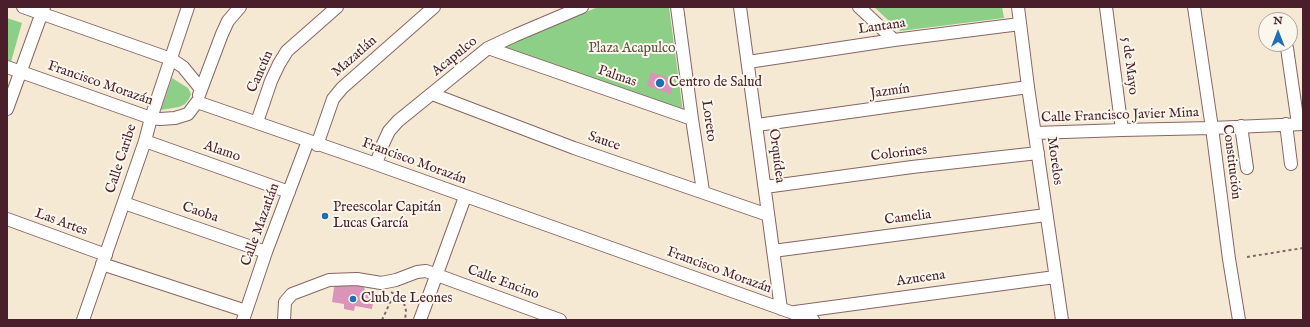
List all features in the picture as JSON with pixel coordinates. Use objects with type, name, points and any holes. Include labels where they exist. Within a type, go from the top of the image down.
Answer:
[{"type":"street","points":[[23,7],[43,10],[171,60],[183,66],[201,89]]},
{"type":"street","name":"Calle Caribe","points":[[83,320],[145,141],[150,118],[188,7]]},
{"type":"street","points":[[197,102],[228,21],[240,7]]},
{"type":"street","name":"Mazatlán","points":[[312,143],[333,99],[342,88],[434,7]]},
{"type":"street","name":"Acapulco","points":[[376,164],[389,131],[398,121],[488,48],[516,34],[582,7]]},
{"type":"street","name":"Loreto","points":[[677,7],[703,191]]},
{"type":"street","name":"Orquídea","points":[[740,7],[773,251],[786,311]]},
{"type":"street","points":[[859,7],[894,40]]},
{"type":"street","name":"Morelos","points":[[1018,7],[1028,88],[1062,320]]},
{"type":"street","name":"5 de Mayo","points":[[1106,7],[1122,130]]},
{"type":"street","name":"Constitución","points":[[1194,7],[1229,259],[1239,320]]},
{"type":"street","name":"Cancún","points":[[257,122],[271,81],[287,51],[333,8]]},
{"type":"street","points":[[7,109],[43,10]]},
{"type":"street","name":"Lantana","points":[[748,62],[894,40],[1020,24]]},
{"type":"street","name":"Palmas","points":[[488,48],[692,119]]},
{"type":"street","points":[[1287,52],[1296,124],[1291,164]]},
{"type":"street","name":"Francisco Morazán","points":[[7,67],[150,118],[175,118],[188,114],[197,102],[376,164],[813,320]]},
{"type":"street","name":"Jazmín","points":[[757,125],[1028,88]]},
{"type":"street","name":"Sauce","points":[[432,94],[574,148],[768,214]]},
{"type":"street","name":"Calle Francisco Javier Mina","points":[[1035,133],[1296,124]]},
{"type":"street","points":[[1241,126],[1247,168]]},
{"type":"street","name":"Alamo","points":[[145,141],[289,192]]},
{"type":"street","name":"Calle Mazatlán","points":[[244,316],[289,192],[312,143]]},
{"type":"street","name":"Colorines","points":[[765,187],[912,167],[1038,153]]},
{"type":"street","points":[[420,320],[465,197]]},
{"type":"street","name":"Caoba","points":[[124,203],[266,252]]},
{"type":"street","name":"Camelia","points":[[773,251],[1046,215]]},
{"type":"street","name":"Las Artes","points":[[7,219],[244,316]]},
{"type":"street","name":"Calle Encino","points":[[381,283],[426,271],[560,320]]},
{"type":"street","name":"Azucena","points":[[786,311],[1055,277]]},
{"type":"street","points":[[284,320],[284,302],[292,294],[329,280],[357,279],[381,283]]},
{"type":"path","points":[[1247,257],[1303,248]]},
{"type":"path","points":[[381,283],[394,294],[403,299],[406,311],[406,320]]},
{"type":"path","points":[[382,320],[394,294]]},
{"type":"green space","name":"Plaza Acapulco","points":[[598,7],[669,7],[683,112],[503,47]]},
{"type":"green space","points":[[874,7],[1002,7],[1004,18],[900,31]]},
{"type":"green space","points":[[7,18],[22,23],[11,62],[7,60]]},
{"type":"green space","points":[[172,78],[188,88],[191,94],[185,104],[179,107],[161,110]]},
{"type":"building","name":"Centro de Salud","points":[[651,72],[674,80],[671,94],[647,86]]},
{"type":"building","name":"Club de Leones","points":[[335,281],[364,285],[365,293],[374,295],[372,309],[355,306],[354,311],[344,309],[344,304],[332,302]]},
{"type":"place","name":"Centro de Salud","points":[[660,83]]},
{"type":"place","name":"Preescolar Capitán Lucas García","points":[[325,216]]},
{"type":"place","name":"Club de Leones","points":[[353,299]]}]
